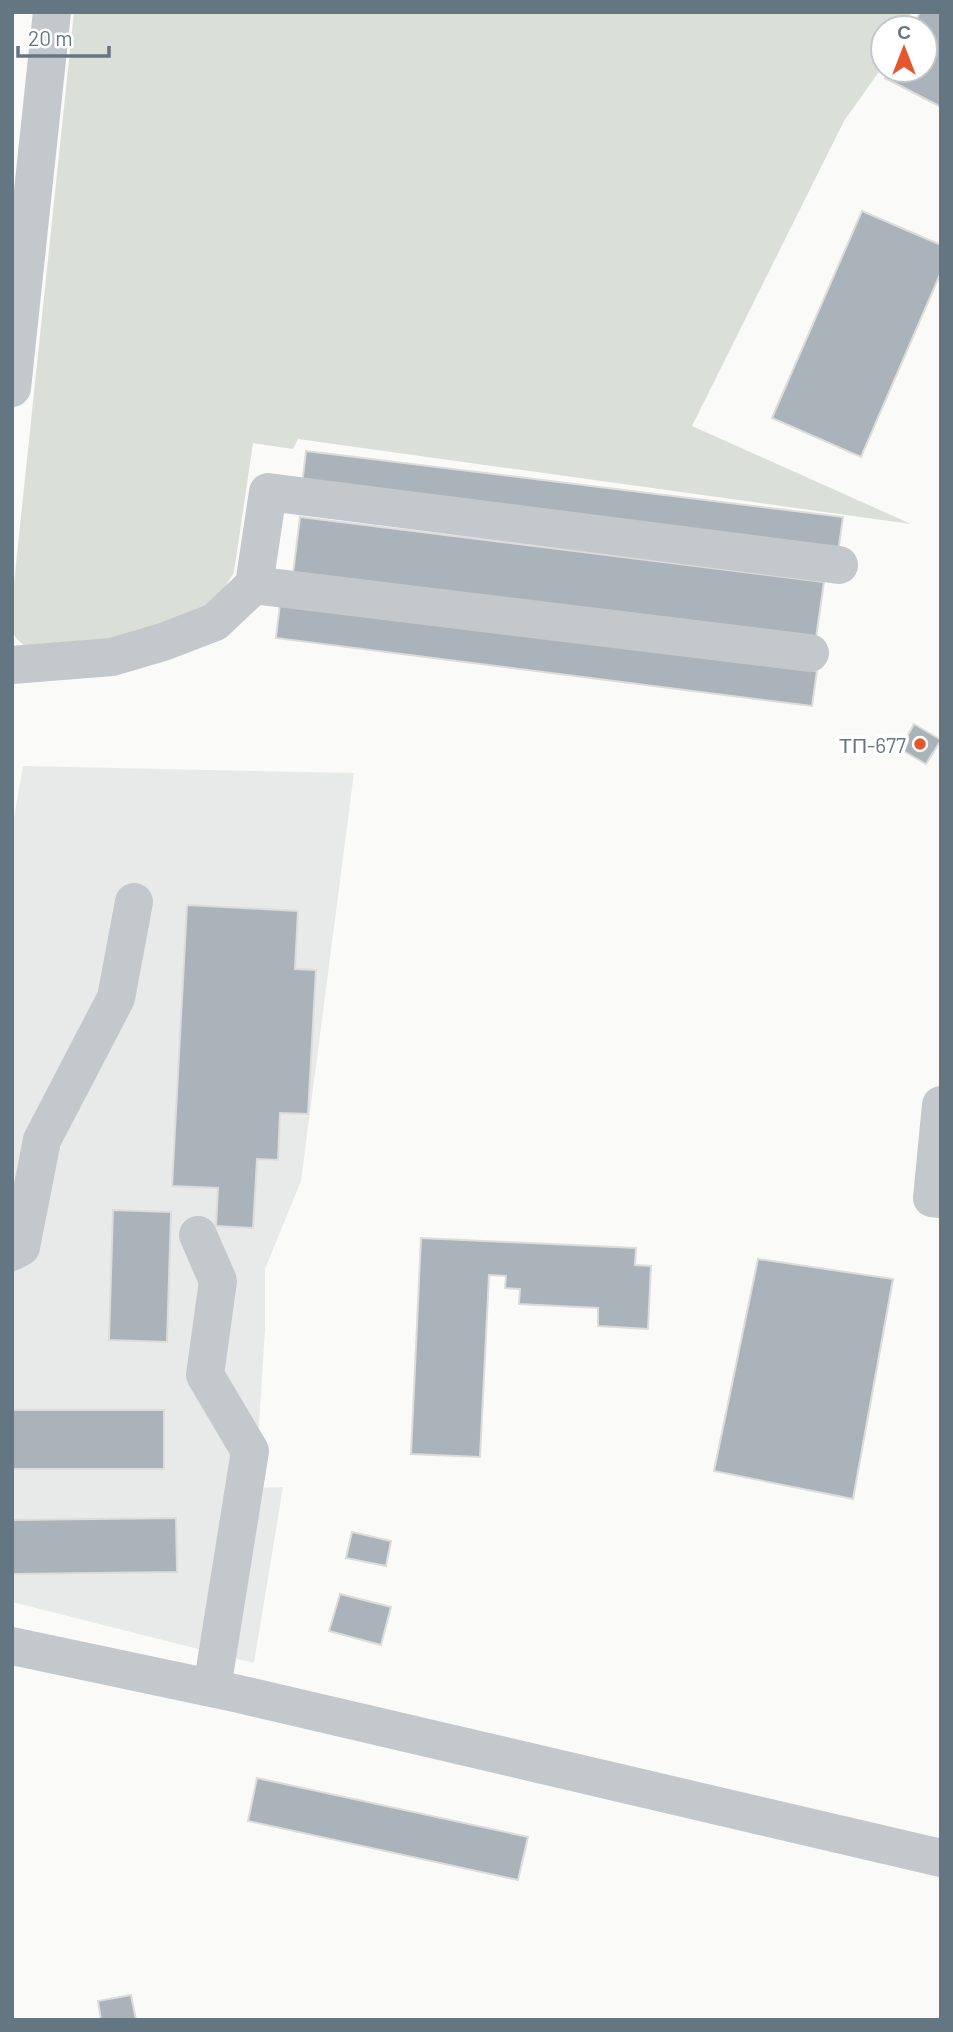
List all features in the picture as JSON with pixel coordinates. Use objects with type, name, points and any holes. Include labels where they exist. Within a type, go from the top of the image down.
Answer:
[{"type":"street","points":[[12,388],[52,12]]},
{"type":"street","points":[[12,665],[112,657],[163,642],[215,622],[254,585],[268,492],[839,565]]},
{"type":"street","points":[[254,585],[810,653]]},
{"type":"street","points":[[12,1252],[21,1247],[42,1140],[116,998],[134,902]]},
{"type":"street","points":[[941,1105],[932,1198],[941,1199]]},
{"type":"street","points":[[198,1235],[218,1281],[205,1375],[250,1451],[212,1689]]},
{"type":"street","points":[[12,1646],[212,1689],[941,1858]]},
{"type":"shaded area","points":[[74,12],[911,12],[869,14],[870,84],[844,121],[692,426],[911,524],[298,439],[293,449],[253,443],[234,572],[224,589],[210,604],[111,646],[29,648],[17,639],[12,629],[12,602]]},
{"type":"shaded area","points":[[23,766],[354,773],[301,1181],[265,1269],[265,1329],[255,1488],[283,1487],[254,1663],[12,1602],[12,829]]},
{"type":"building","points":[[941,12],[941,107],[897,84],[939,84],[939,14],[919,14]]},
{"type":"building","points":[[862,211],[941,245],[941,272],[861,457],[772,418]]},
{"type":"building","points":[[306,451],[843,517],[838,553],[302,485]]},
{"type":"building","points":[[300,517],[824,582],[816,638],[293,574]]},
{"type":"building","points":[[280,604],[817,671],[812,706],[276,638]]},
{"type":"building","name":"ТП-677","points":[[914,724],[941,740],[926,764],[900,749]]},
{"type":"building","points":[[187,905],[298,911],[295,969],[316,970],[308,1114],[280,1113],[278,1160],[257,1159],[253,1228],[216,1226],[218,1188],[172,1186]]},
{"type":"building","points":[[113,1210],[171,1212],[167,1342],[109,1340]]},
{"type":"building","points":[[421,1238],[636,1248],[635,1265],[651,1266],[648,1329],[598,1326],[598,1308],[519,1304],[520,1289],[505,1288],[506,1276],[489,1275],[480,1457],[411,1454]]},
{"type":"building","points":[[758,1259],[893,1279],[853,1499],[714,1471]]},
{"type":"building","points":[[12,1410],[164,1410],[164,1469],[12,1469]]},
{"type":"building","points":[[176,1518],[177,1572],[12,1574],[12,1520]]},
{"type":"building","points":[[352,1532],[391,1541],[386,1566],[346,1558]]},
{"type":"building","points":[[340,1594],[391,1607],[381,1645],[329,1631]]},
{"type":"building","points":[[257,1778],[528,1837],[518,1880],[248,1821]]},
{"type":"building","points":[[131,1995],[136,2020],[101,2020],[98,2001]]},
{"type":"place","name":"ТП-677","points":[[920,744]]}]
